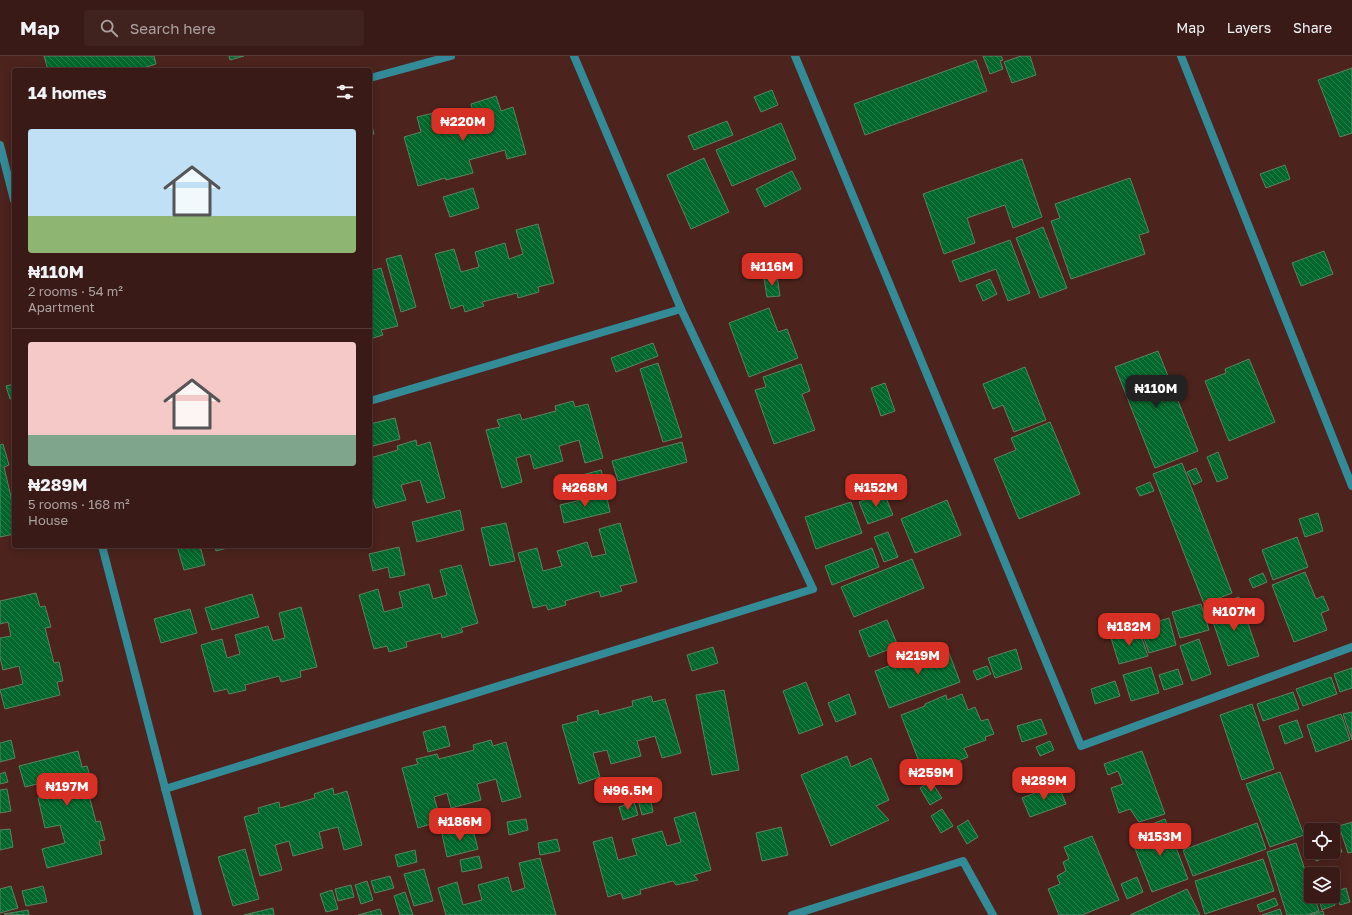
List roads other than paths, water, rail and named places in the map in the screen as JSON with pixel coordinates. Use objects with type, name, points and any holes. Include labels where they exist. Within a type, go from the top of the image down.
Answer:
[{"type":"street","points":[[372,77],[452,56]]},
{"type":"street","points":[[165,789],[813,589],[681,309],[574,56]]},
{"type":"street","points":[[795,56],[1081,746],[1352,646]]},
{"type":"street","points":[[1181,56],[1352,486]]},
{"type":"street","points":[[0,145],[11,174]]},
{"type":"street","points":[[372,400],[681,309]]},
{"type":"street","points":[[103,548],[198,915]]},
{"type":"street","points":[[792,915],[963,861],[994,915]]}]
